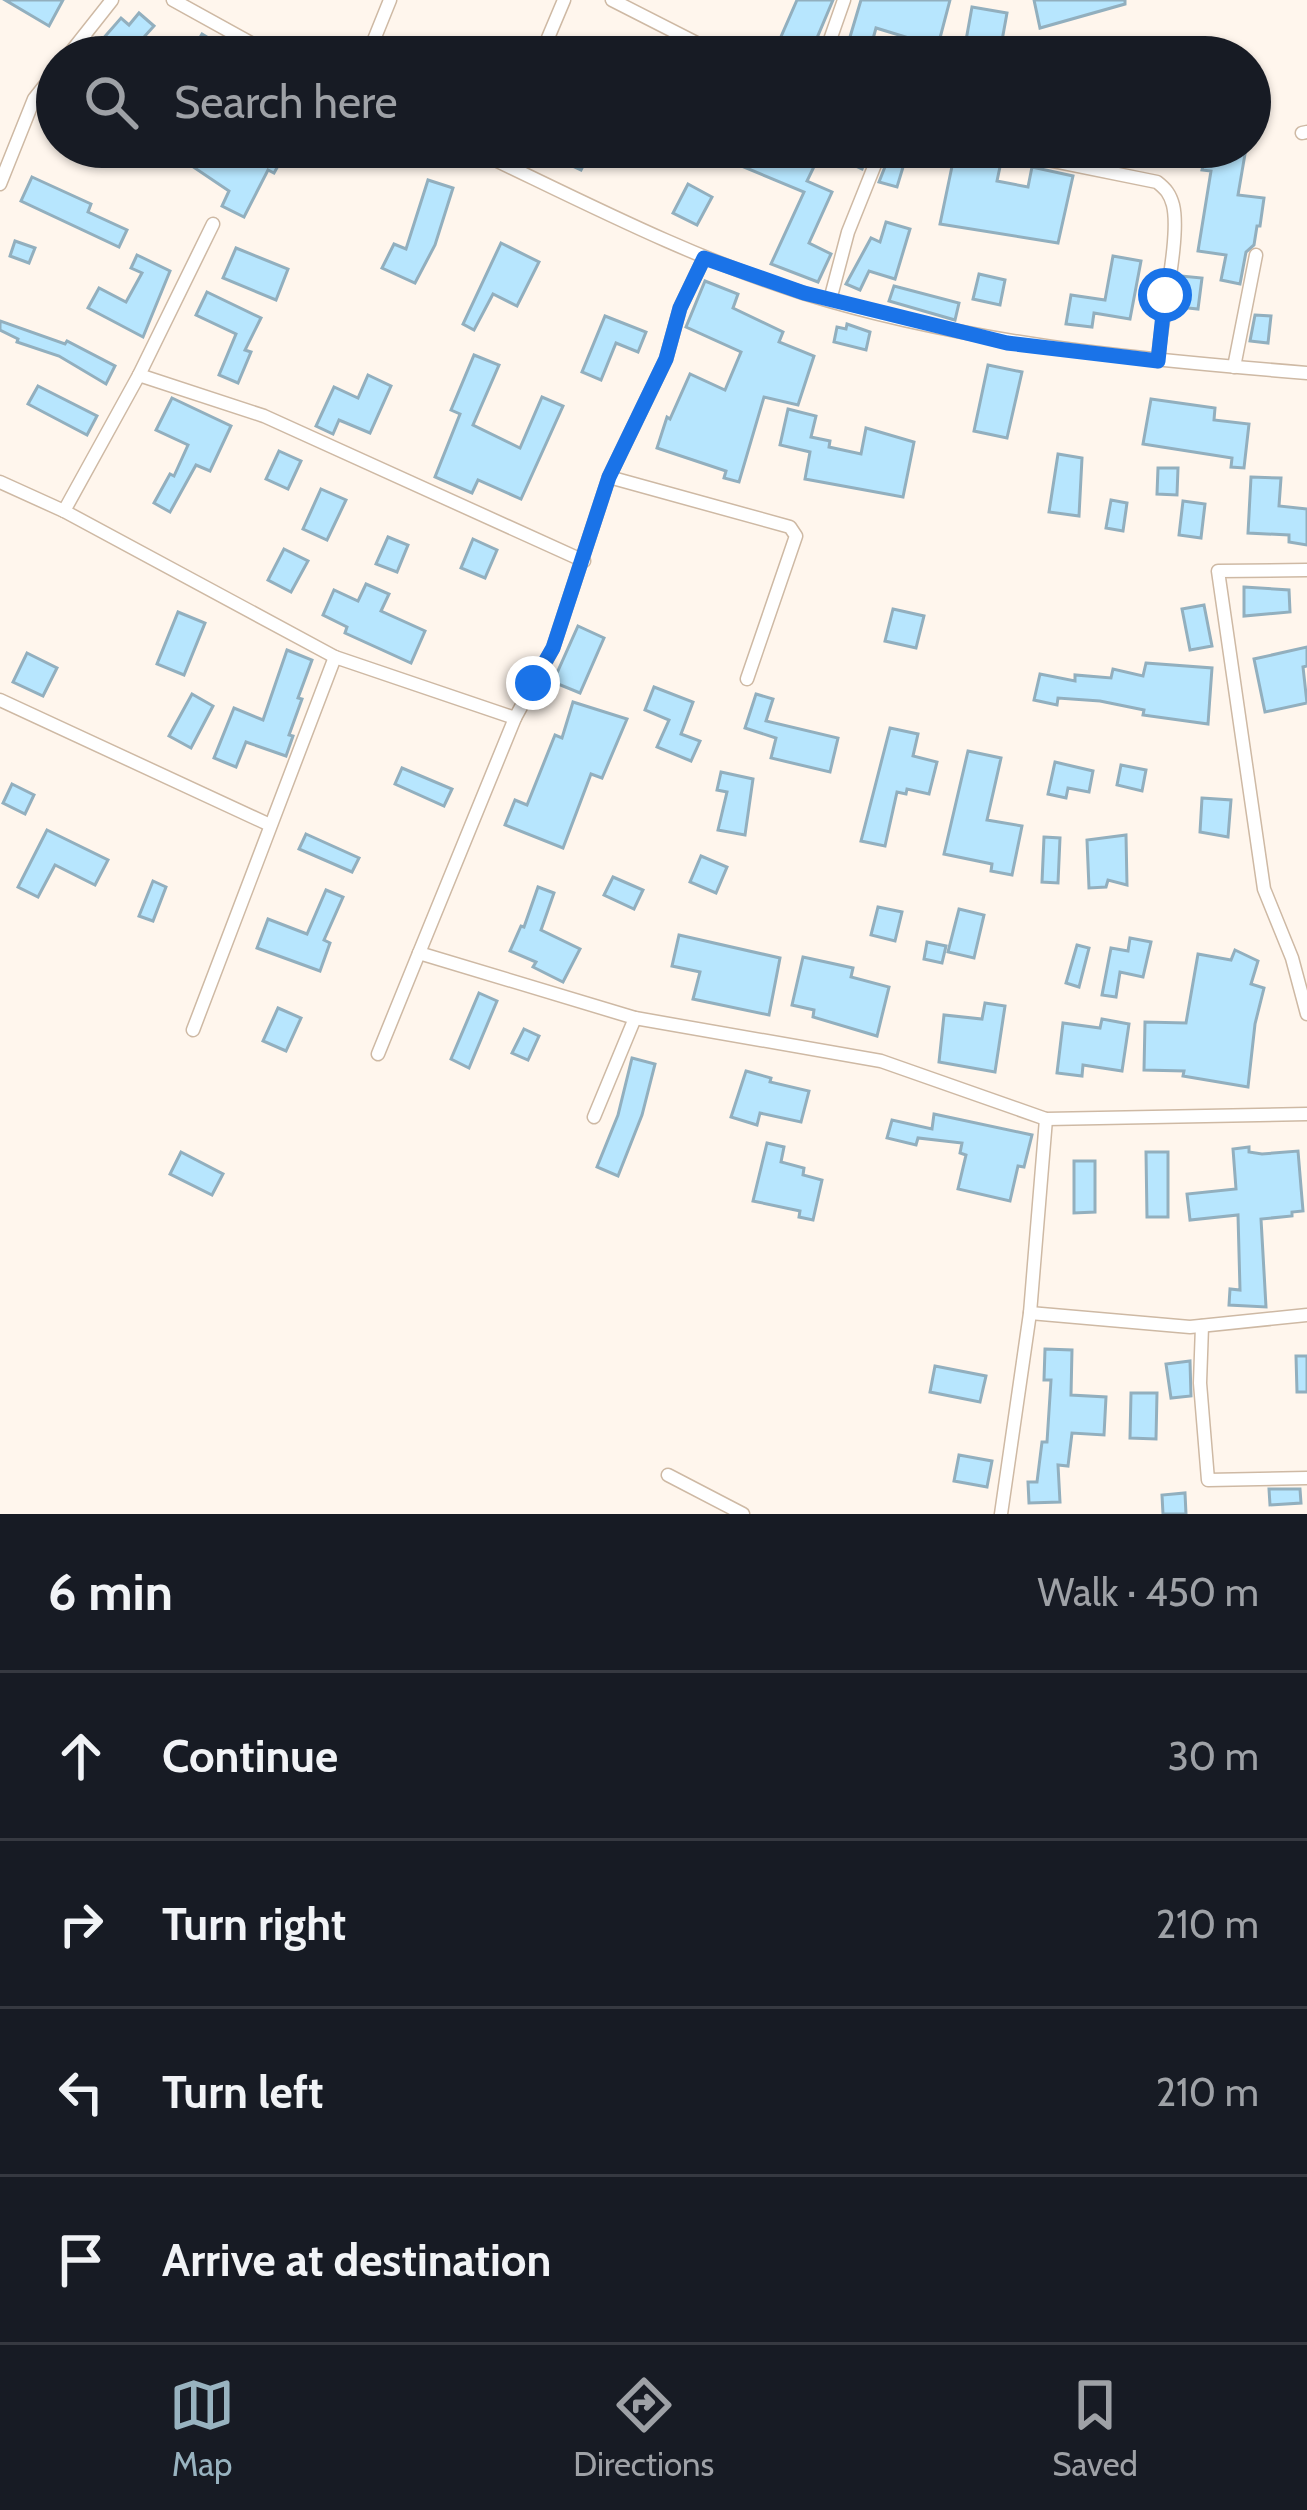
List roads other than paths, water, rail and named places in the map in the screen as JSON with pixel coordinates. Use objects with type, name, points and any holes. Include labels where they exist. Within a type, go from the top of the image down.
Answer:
[{"type":"street","points":[[84,36],[112,0]]},
{"type":"street","points":[[173,0],[238,36]]},
{"type":"street","points":[[375,36],[389,0]]},
{"type":"street","points":[[549,36],[564,0]]},
{"type":"street","points":[[611,0],[682,36]]},
{"type":"street","points":[[831,36],[844,0]]},
{"type":"street","points":[[0,184],[36,96]]},
{"type":"street","points":[[526,168],[704,258],[830,300],[1007,343],[1307,373]]},
{"type":"street","points":[[830,300],[848,232],[874,168]]},
{"type":"street","points":[[1087,168],[1156,182],[1172,200],[1174,230],[1158,361]]},
{"type":"street","points":[[64,511],[139,375],[213,224]]},
{"type":"street","points":[[1234,367],[1256,255]]},
{"type":"street","points":[[378,1054],[514,718],[553,648],[609,477],[666,359],[680,308],[704,258]]},
{"type":"street","points":[[139,375],[264,416],[584,561]]},
{"type":"street","points":[[609,477],[790,527],[796,536],[747,679]]},
{"type":"street","points":[[0,482],[64,511],[335,657],[514,718]]},
{"type":"street","points":[[1307,571],[1218,571],[1264,889],[1292,958],[1307,1014]]},
{"type":"street","points":[[193,1030],[335,657]]},
{"type":"street","points":[[0,700],[270,824]]},
{"type":"street","points":[[419,953],[635,1018],[881,1061],[1046,1119],[1307,1114]]},
{"type":"street","points":[[594,1117],[635,1018]]},
{"type":"street","points":[[1001,1514],[1030,1312],[1046,1119]]},
{"type":"street","points":[[1030,1312],[1202,1326],[1307,1316]]},
{"type":"street","points":[[1202,1326],[1200,1384],[1208,1480],[1307,1478]]},
{"type":"street","points":[[668,1475],[742,1514]]}]
